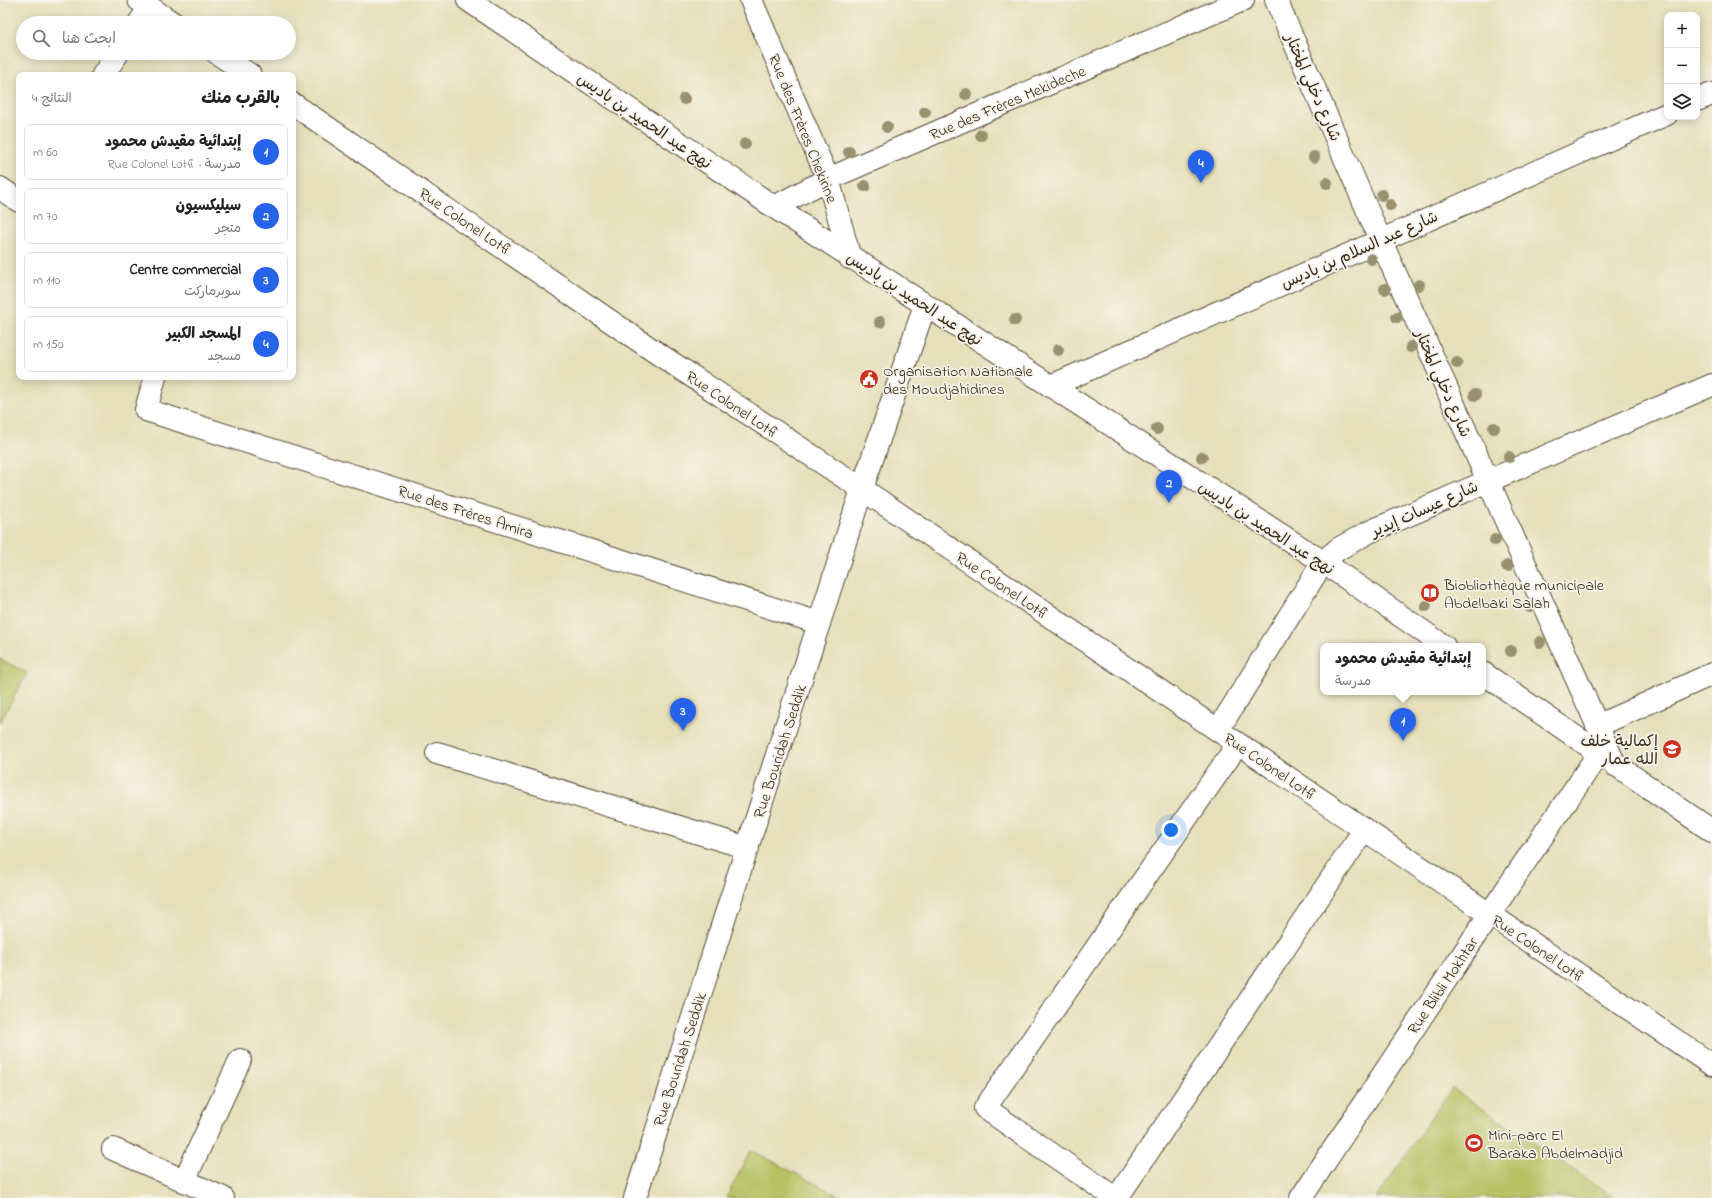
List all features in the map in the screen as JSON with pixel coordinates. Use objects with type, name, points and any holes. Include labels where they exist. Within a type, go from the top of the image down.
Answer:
[{"type":"street","name":"نهج عبد الحميد بن باديس","points":[[468,0],[850,258],[1323,562],[1440,643]]},
{"type":"street","name":"Rue des Frères Chekirine","points":[[751,0],[828,179],[850,258]]},
{"type":"street","name":"Rue des Frères Mekideche","points":[[774,207],[828,179],[1243,0]]},
{"type":"street","name":"شارع دخلي المختار","points":[[1276,0],[1380,239],[1597,726],[1607,759]]},
{"type":"street","points":[[142,10],[156,16]]},
{"type":"street","points":[[104,72],[113,60]]},
{"type":"street","points":[[228,60],[246,72]]},
{"type":"street","points":[[1700,99],[1712,94]]},
{"type":"street","name":"Rue Colonel Lotfi","points":[[296,106],[651,349],[862,489],[1712,1065]]},
{"type":"street","name":"شارع عبد السلام بن باديس","points":[[1051,386],[1380,239],[1664,115]]},
{"type":"street","name":"Rue Bouridah Seddik","points":[[636,1198],[669,1089],[748,848],[862,489],[925,305]]},
{"type":"street","name":"Rue des Frères Amira","points":[[154,380],[146,410],[819,623]]},
{"type":"street","name":"شارع عيسات إيدير","points":[[1218,730],[1323,562],[1338,549],[1359,537],[1487,480],[1712,385]]},
{"type":"street","points":[[1597,726],[1712,674]]},
{"type":"street","points":[[1486,675],[1712,831]]},
{"type":"street","points":[[1238,744],[985,1108],[1116,1198],[1364,830]]},
{"type":"street","points":[[437,753],[748,848]]},
{"type":"street","name":"Rue Blibli Mokhtar","points":[[1301,1198],[1489,915],[1607,759]]},
{"type":"street","points":[[184,1181],[240,1060]]},
{"type":"street","points":[[112,1149],[223,1198]]},
{"type":"green space","points":[[0,659],[27,673],[0,723]]},
{"type":"green space","name":"Mini-parc El Baraka Abdelmadjid","points":[[1452,1088],[1615,1198],[1376,1198]]},
{"type":"green space","points":[[751,1150],[843,1198],[726,1198]]},
{"type":"place","name":"المسجد الكبير","points":[[1201,183]]},
{"type":"place","name":"Organisation Nationale des Moudjahidines","points":[[869,379]]},
{"type":"place","name":"سيليكسيون","points":[[1169,503]]},
{"type":"place","name":"Biobliothèque municipale Abdelbaki Salah","points":[[1430,593]]},
{"type":"place","name":"Centre commercial","points":[[683,731]]},
{"type":"place","name":"إبتدائية مقيدش محمود","points":[[1403,741]]},
{"type":"place","name":"إكمالية خلف الله عمار","points":[[1672,749]]},
{"type":"place","name":"Mini-parc El Baraka Abdelmadjid","points":[[1474,1143]]}]
